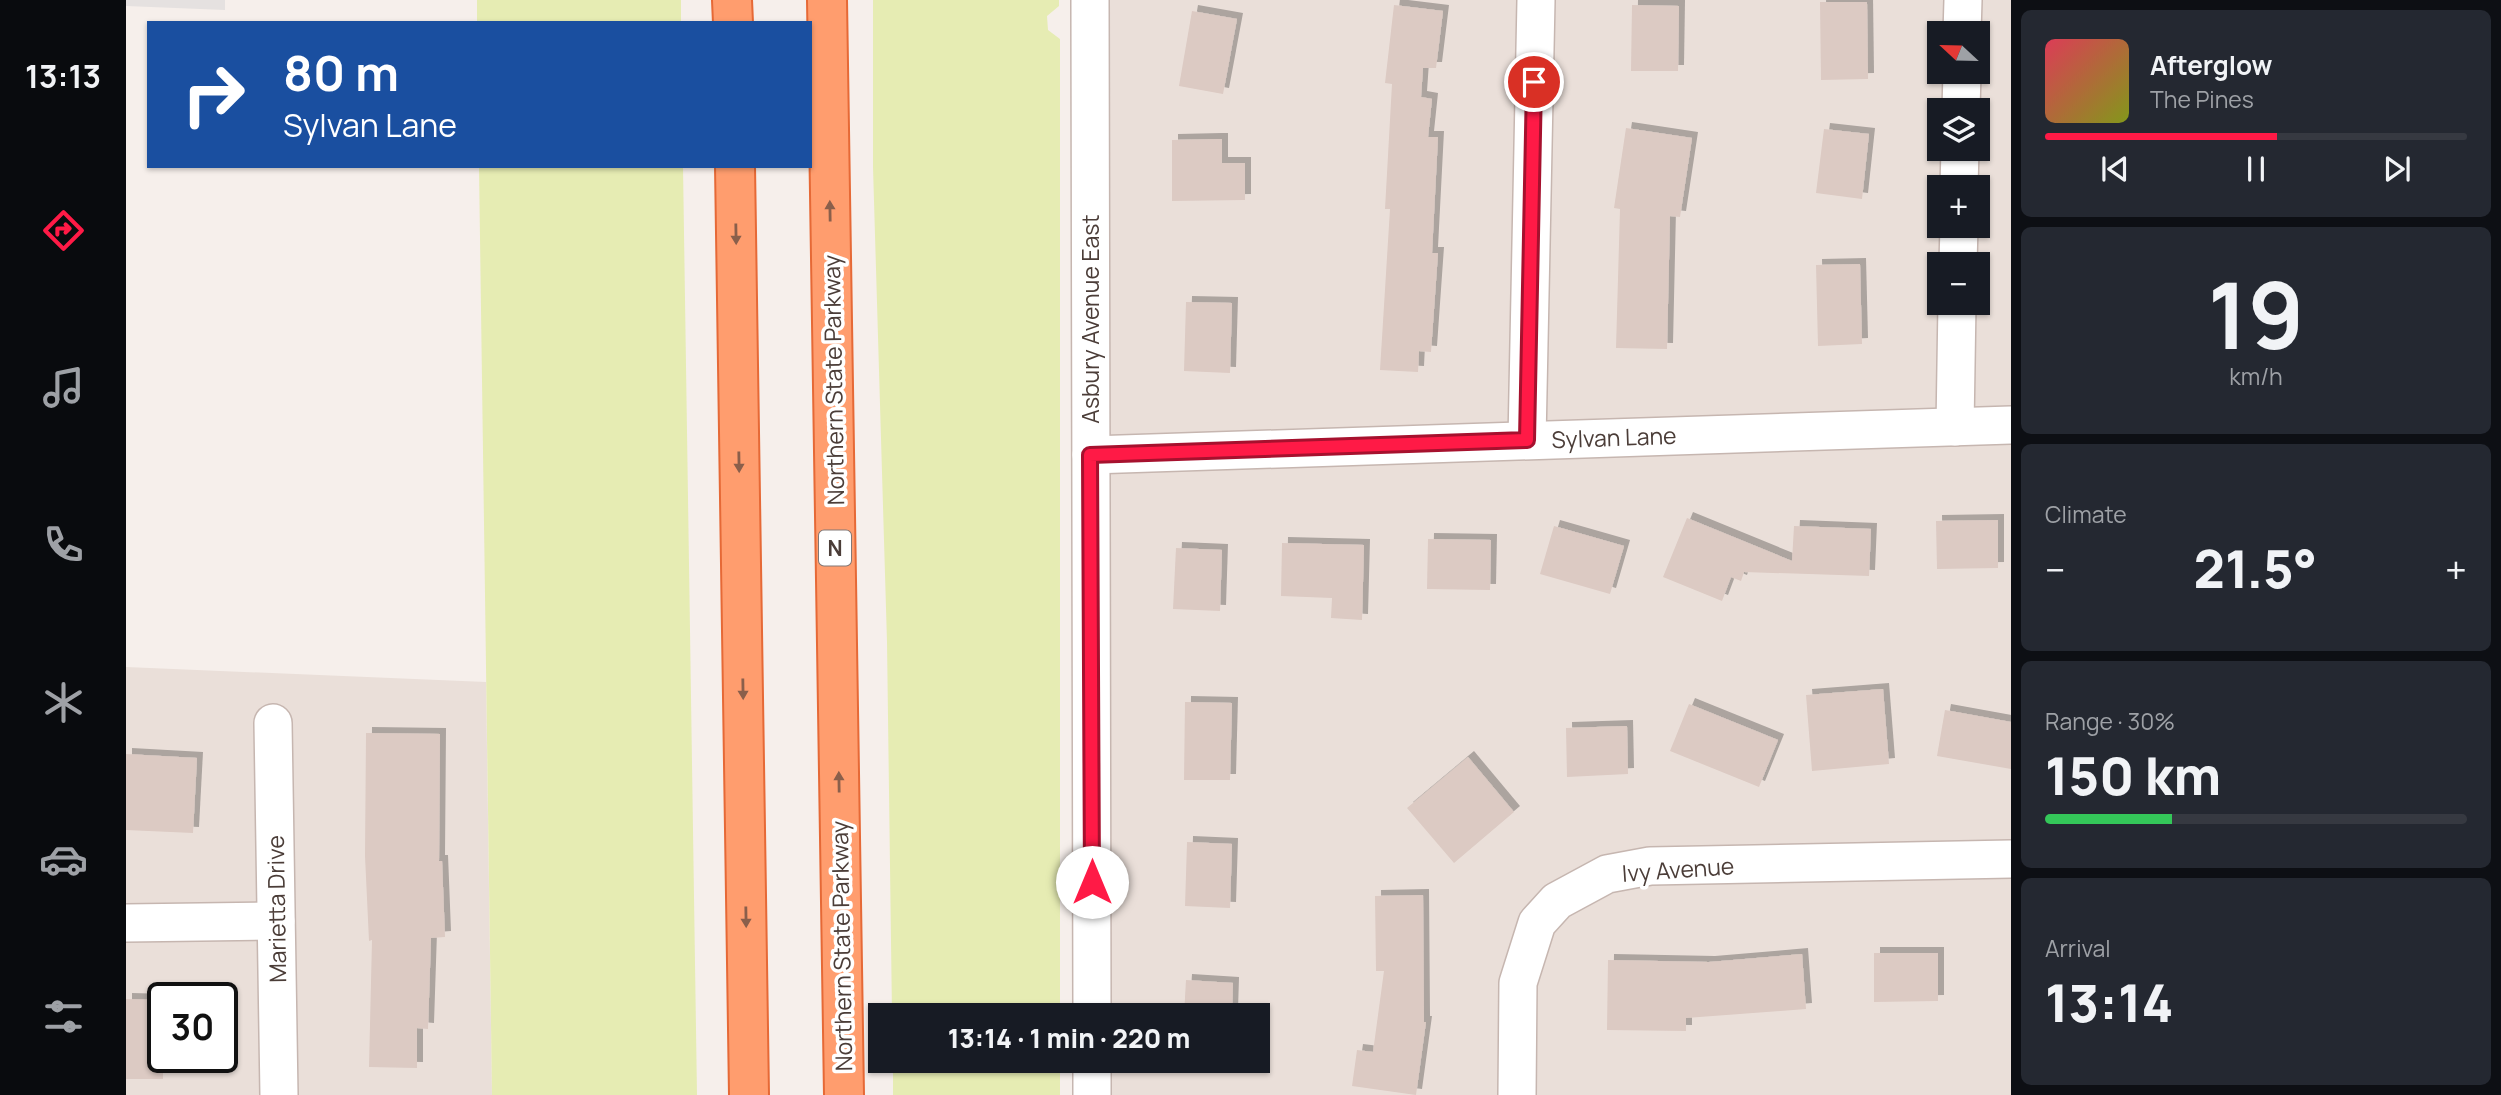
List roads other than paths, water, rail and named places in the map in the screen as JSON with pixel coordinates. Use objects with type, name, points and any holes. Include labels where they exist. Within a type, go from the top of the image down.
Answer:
[{"type":"highway","points":[[732,0],[733,21]]},
{"type":"highway","name":"Northern State Parkway","points":[[827,0],[844,1095]]},
{"type":"highway","points":[[735,168],[749,1095]]},
{"type":"street","name":"Asbury Avenue East","points":[[1090,0],[1092,1003]]},
{"type":"street","points":[[1527,440],[1536,0]]},
{"type":"street","points":[[1962,21],[1963,0]]},
{"type":"street","points":[[1955,427],[1957,315]]},
{"type":"street","name":"Sylvan Lane","points":[[1090,455],[2011,425]]},
{"type":"street","name":"Marietta Drive","points":[[273,723],[279,1095]]},
{"type":"street","name":"Ivy Avenue","points":[[1517,1095],[1518,983],[1537,923],[1557,901],[1607,874],[1650,866],[2011,859]]},
{"type":"street","points":[[126,923],[276,921]]},
{"type":"street","points":[[1092,1073],[1092,1095]]}]
